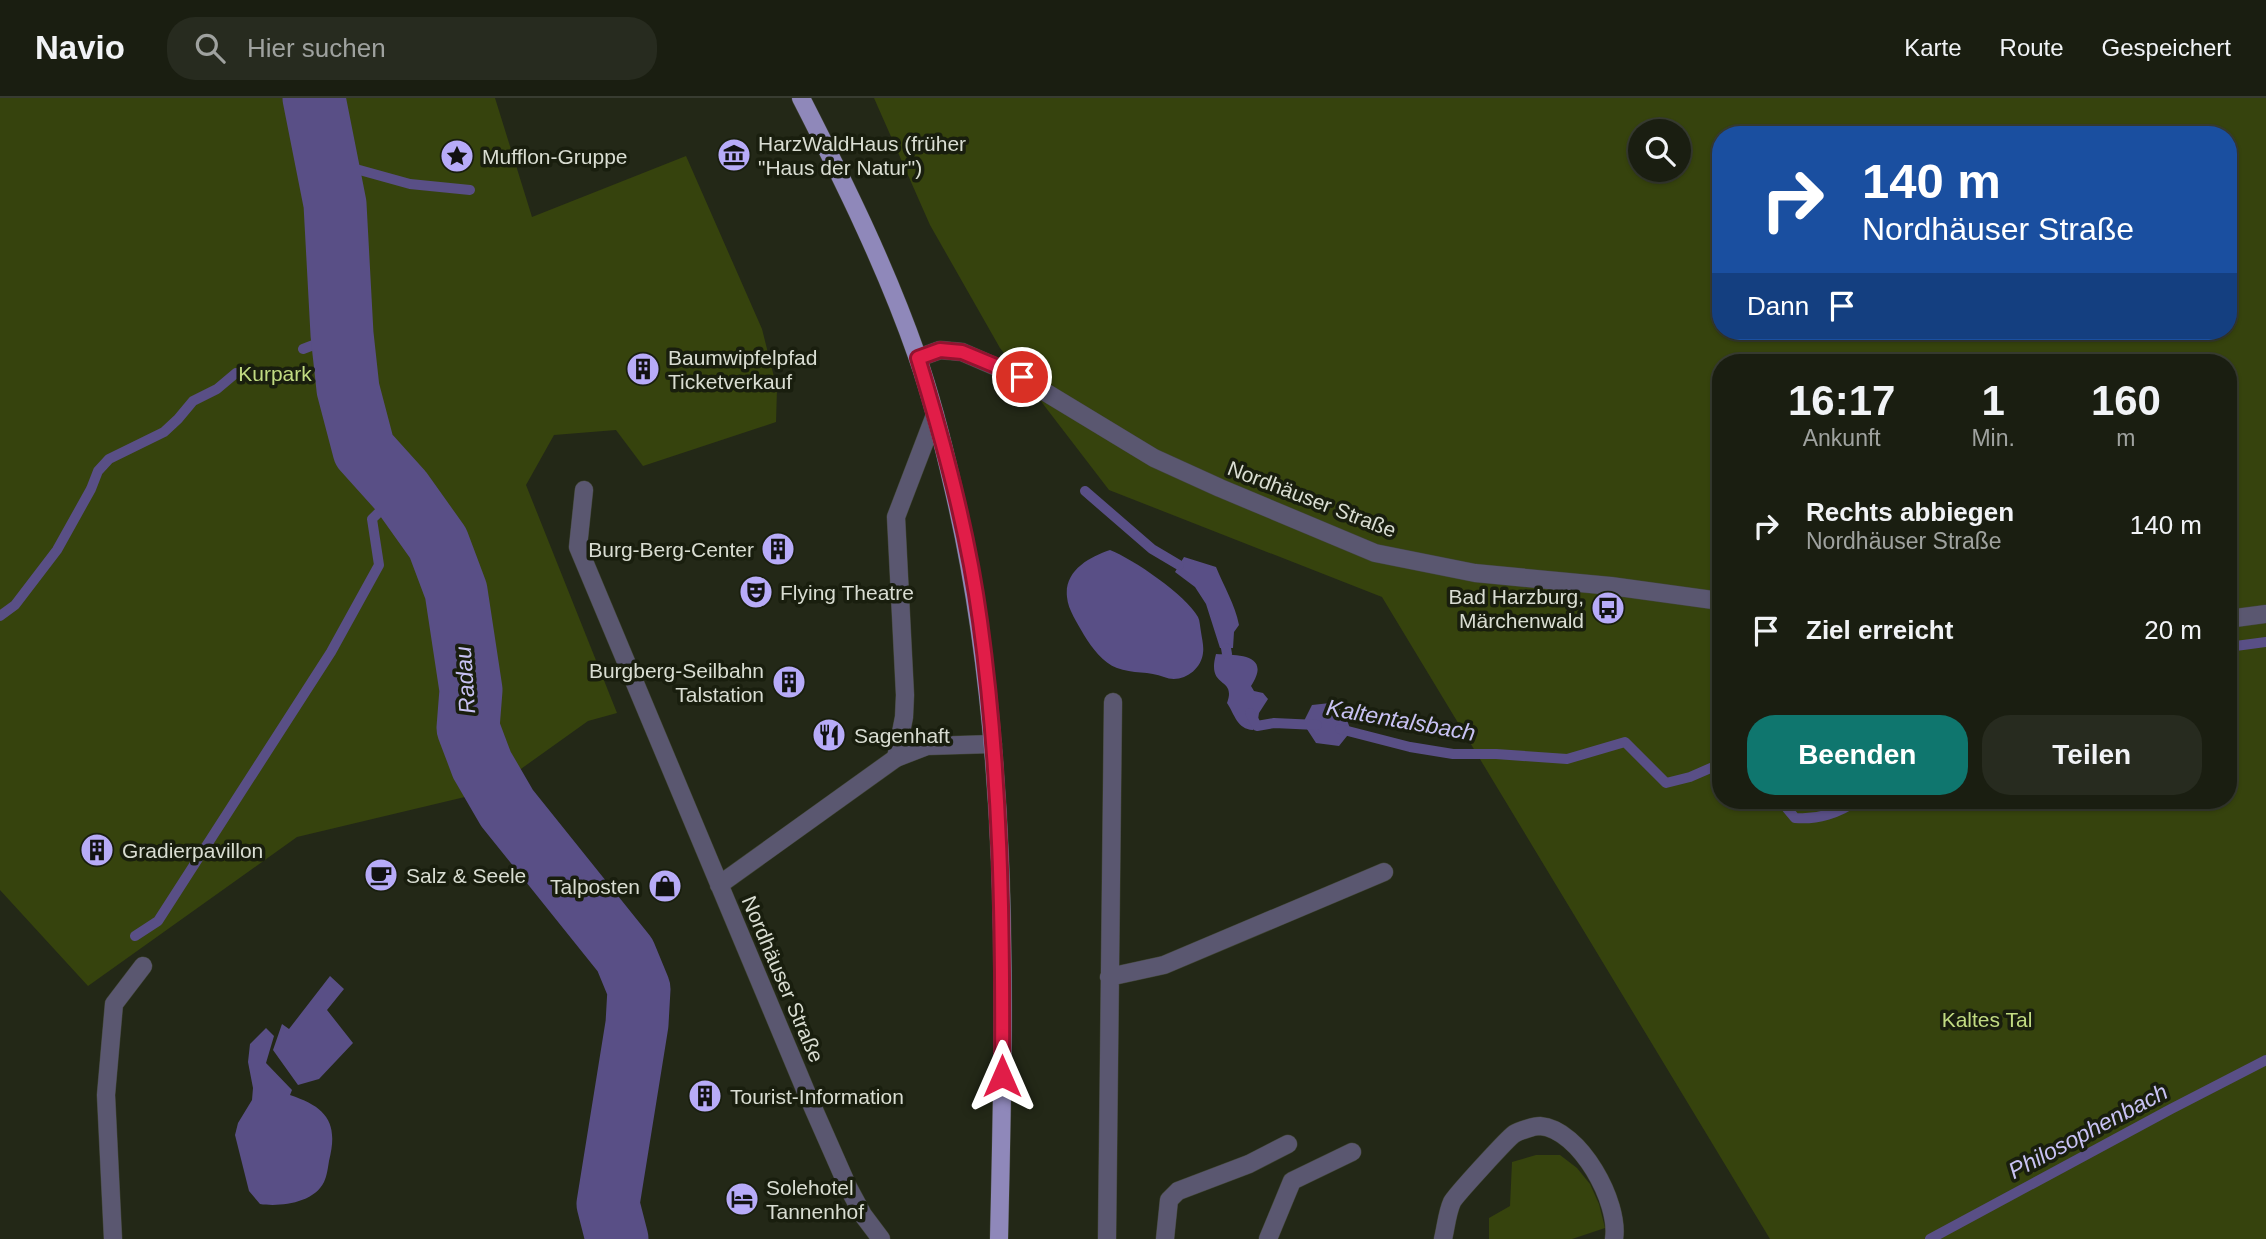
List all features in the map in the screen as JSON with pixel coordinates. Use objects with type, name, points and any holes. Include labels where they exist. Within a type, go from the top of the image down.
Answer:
[{"type":"main road","points":[[801,98],[883,265],[918,358],[936,415],[965,538],[980,620],[993,744],[1003,953],[999,1239]]},
{"type":"street","name":"Nordhäuser Straße","points":[[918,358],[940,350],[962,352],[1022,377],[1167,464],[1375,553],[1475,573],[1611,586],[1712,600]]},
{"type":"street","points":[[897,758],[905,695],[896,517],[936,415]]},
{"type":"street","name":"Nordhäuser Straße","points":[[584,490],[578,547],[848,1187],[863,1215],[881,1239]]},
{"type":"street","points":[[2237,618],[2266,614]]},
{"type":"street","points":[[1107,1239],[1113,702]]},
{"type":"street","name":"Nordhäuser Straße","points":[[719,885],[897,758],[927,746],[993,744]]},
{"type":"street","points":[[1110,977],[1164,965],[1384,872]]},
{"type":"street","points":[[113,1239],[106,1095],[114,1004],[143,966]]},
{"type":"street","points":[[1443,1239],[1452,1201],[1515,1133],[1539,1126],[1562,1134],[1582,1150],[1605,1189],[1616,1227],[1614,1239]]},
{"type":"street","points":[[1165,1239],[1169,1200],[1178,1191],[1249,1164],[1288,1144]]},
{"type":"street","points":[[1268,1239],[1292,1181],[1352,1152]]},
{"type":"green space","name":"Kurpark","points":[[0,98],[495,98],[532,217],[686,156],[762,329],[777,389],[776,422],[643,466],[616,430],[554,435],[526,485],[617,713],[588,721],[490,791],[297,837],[88,986],[0,890]]},
{"type":"green space","name":"Kaltes Tal","points":[[874,98],[2266,98],[2266,1239],[1770,1239],[1382,597],[1109,490],[1000,348],[930,225]]},
{"type":"green space","points":[[1536,1155],[1560,1155],[1577,1168],[1590,1184],[1605,1228],[1572,1239],[1489,1239],[1489,1218],[1510,1206],[1512,1162]]},
{"type":"shaded area","points":[[1110,550],[1158,579],[1192,608],[1198,617],[1203,653],[1198,665],[1189,674],[1170,679],[1117,668],[1103,659],[1087,640],[1069,607],[1067,588],[1080,566]]},
{"type":"shaded area","points":[[1184,557],[1216,567],[1239,625],[1234,632],[1233,648],[1220,648],[1206,604],[1195,587],[1175,572]]},
{"type":"shaded area","points":[[1216,654],[1242,656],[1255,662],[1256,675],[1251,686],[1254,691],[1263,693],[1268,699],[1253,730],[1240,724],[1227,703],[1228,689],[1215,673]]},
{"type":"shaded area","points":[[1330,703],[1344,712],[1351,731],[1339,746],[1316,743],[1303,723],[1312,705]]},
{"type":"shaded area","points":[[330,976],[344,989],[327,1010],[353,1043],[319,1079],[298,1085],[273,1050],[282,1024],[289,1029]]},
{"type":"shaded area","points":[[266,1028],[274,1036],[266,1063],[292,1090],[290,1095],[321,1111],[331,1126],[332,1136],[327,1174],[319,1189],[305,1199],[277,1205],[260,1204],[249,1191],[235,1135],[238,1123],[252,1100],[253,1088],[248,1062],[250,1044]]},
{"type":"waterway","name":"Radau","points":[[314,98],[335,204],[342,334],[348,389],[364,450],[401,491],[438,543],[456,591],[471,690],[468,728],[482,765],[507,808],[625,955],[639,989],[637,1024],[608,1204],[617,1239]]},
{"type":"waterway","points":[[327,161],[410,184],[470,190]]},
{"type":"waterway","points":[[303,349],[342,334]]},
{"type":"waterway","points":[[0,616],[15,605],[57,550],[98,471],[109,459],[164,432],[193,401],[217,389],[236,373]]},
{"type":"waterway","points":[[135,936],[158,921],[331,652],[379,565],[372,519],[401,491]]},
{"type":"waterway","name":"Kaltentalsbach","points":[[1085,491],[1152,549],[1179,565]]},
{"type":"waterway","name":"Kaltentalsbach","points":[[2237,646],[2266,642]]},
{"type":"waterway","points":[[1226,648],[1227,654]]},
{"type":"waterway","name":"Kaltentalsbach","points":[[1250,713],[1257,726],[1274,723],[1317,725]]},
{"type":"waterway","name":"Kaltentalsbach","points":[[1340,729],[1410,747],[1453,754],[1567,759],[1625,742],[1666,783],[1712,767]]},
{"type":"waterway","name":"Kaltentalsbach","points":[[1788,809],[1795,818],[1812,818],[1843,809]]},
{"type":"waterway","name":"Philosophenbach","points":[[1930,1239],[2266,1060]]},
{"type":"place","name":"HarzWaldHaus (früher \"Haus der Natur\")","points":[[734,155]]},
{"type":"place","name":"Mufflon-Gruppe","points":[[457,156]]},
{"type":"place","name":"Baumwipfelpfad Ticketverkauf","points":[[643,369]]},
{"type":"place","name":"Burg-Berg-Center","points":[[778,549]]},
{"type":"place","name":"Flying Theatre","points":[[756,592]]},
{"type":"place","name":"Bad Harzburg, Märchenwald","points":[[1608,608]]},
{"type":"place","name":"Burgberg-Seilbahn Talstation","points":[[789,682]]},
{"type":"place","name":"Sagenhaft","points":[[829,735]]},
{"type":"place","name":"Gradierpavillon","points":[[97,850]]},
{"type":"place","name":"Salz & Seele","points":[[381,875]]},
{"type":"place","name":"Talposten","points":[[665,886]]},
{"type":"place","name":"Tourist-Information","points":[[705,1096]]},
{"type":"place","name":"Solehotel Tannenhof","points":[[742,1199]]},
{"type":"route","points":[[1002,1076],[1003,953],[999,818],[980,620],[949,467],[918,358],[940,350],[962,352],[1022,377]]}]
